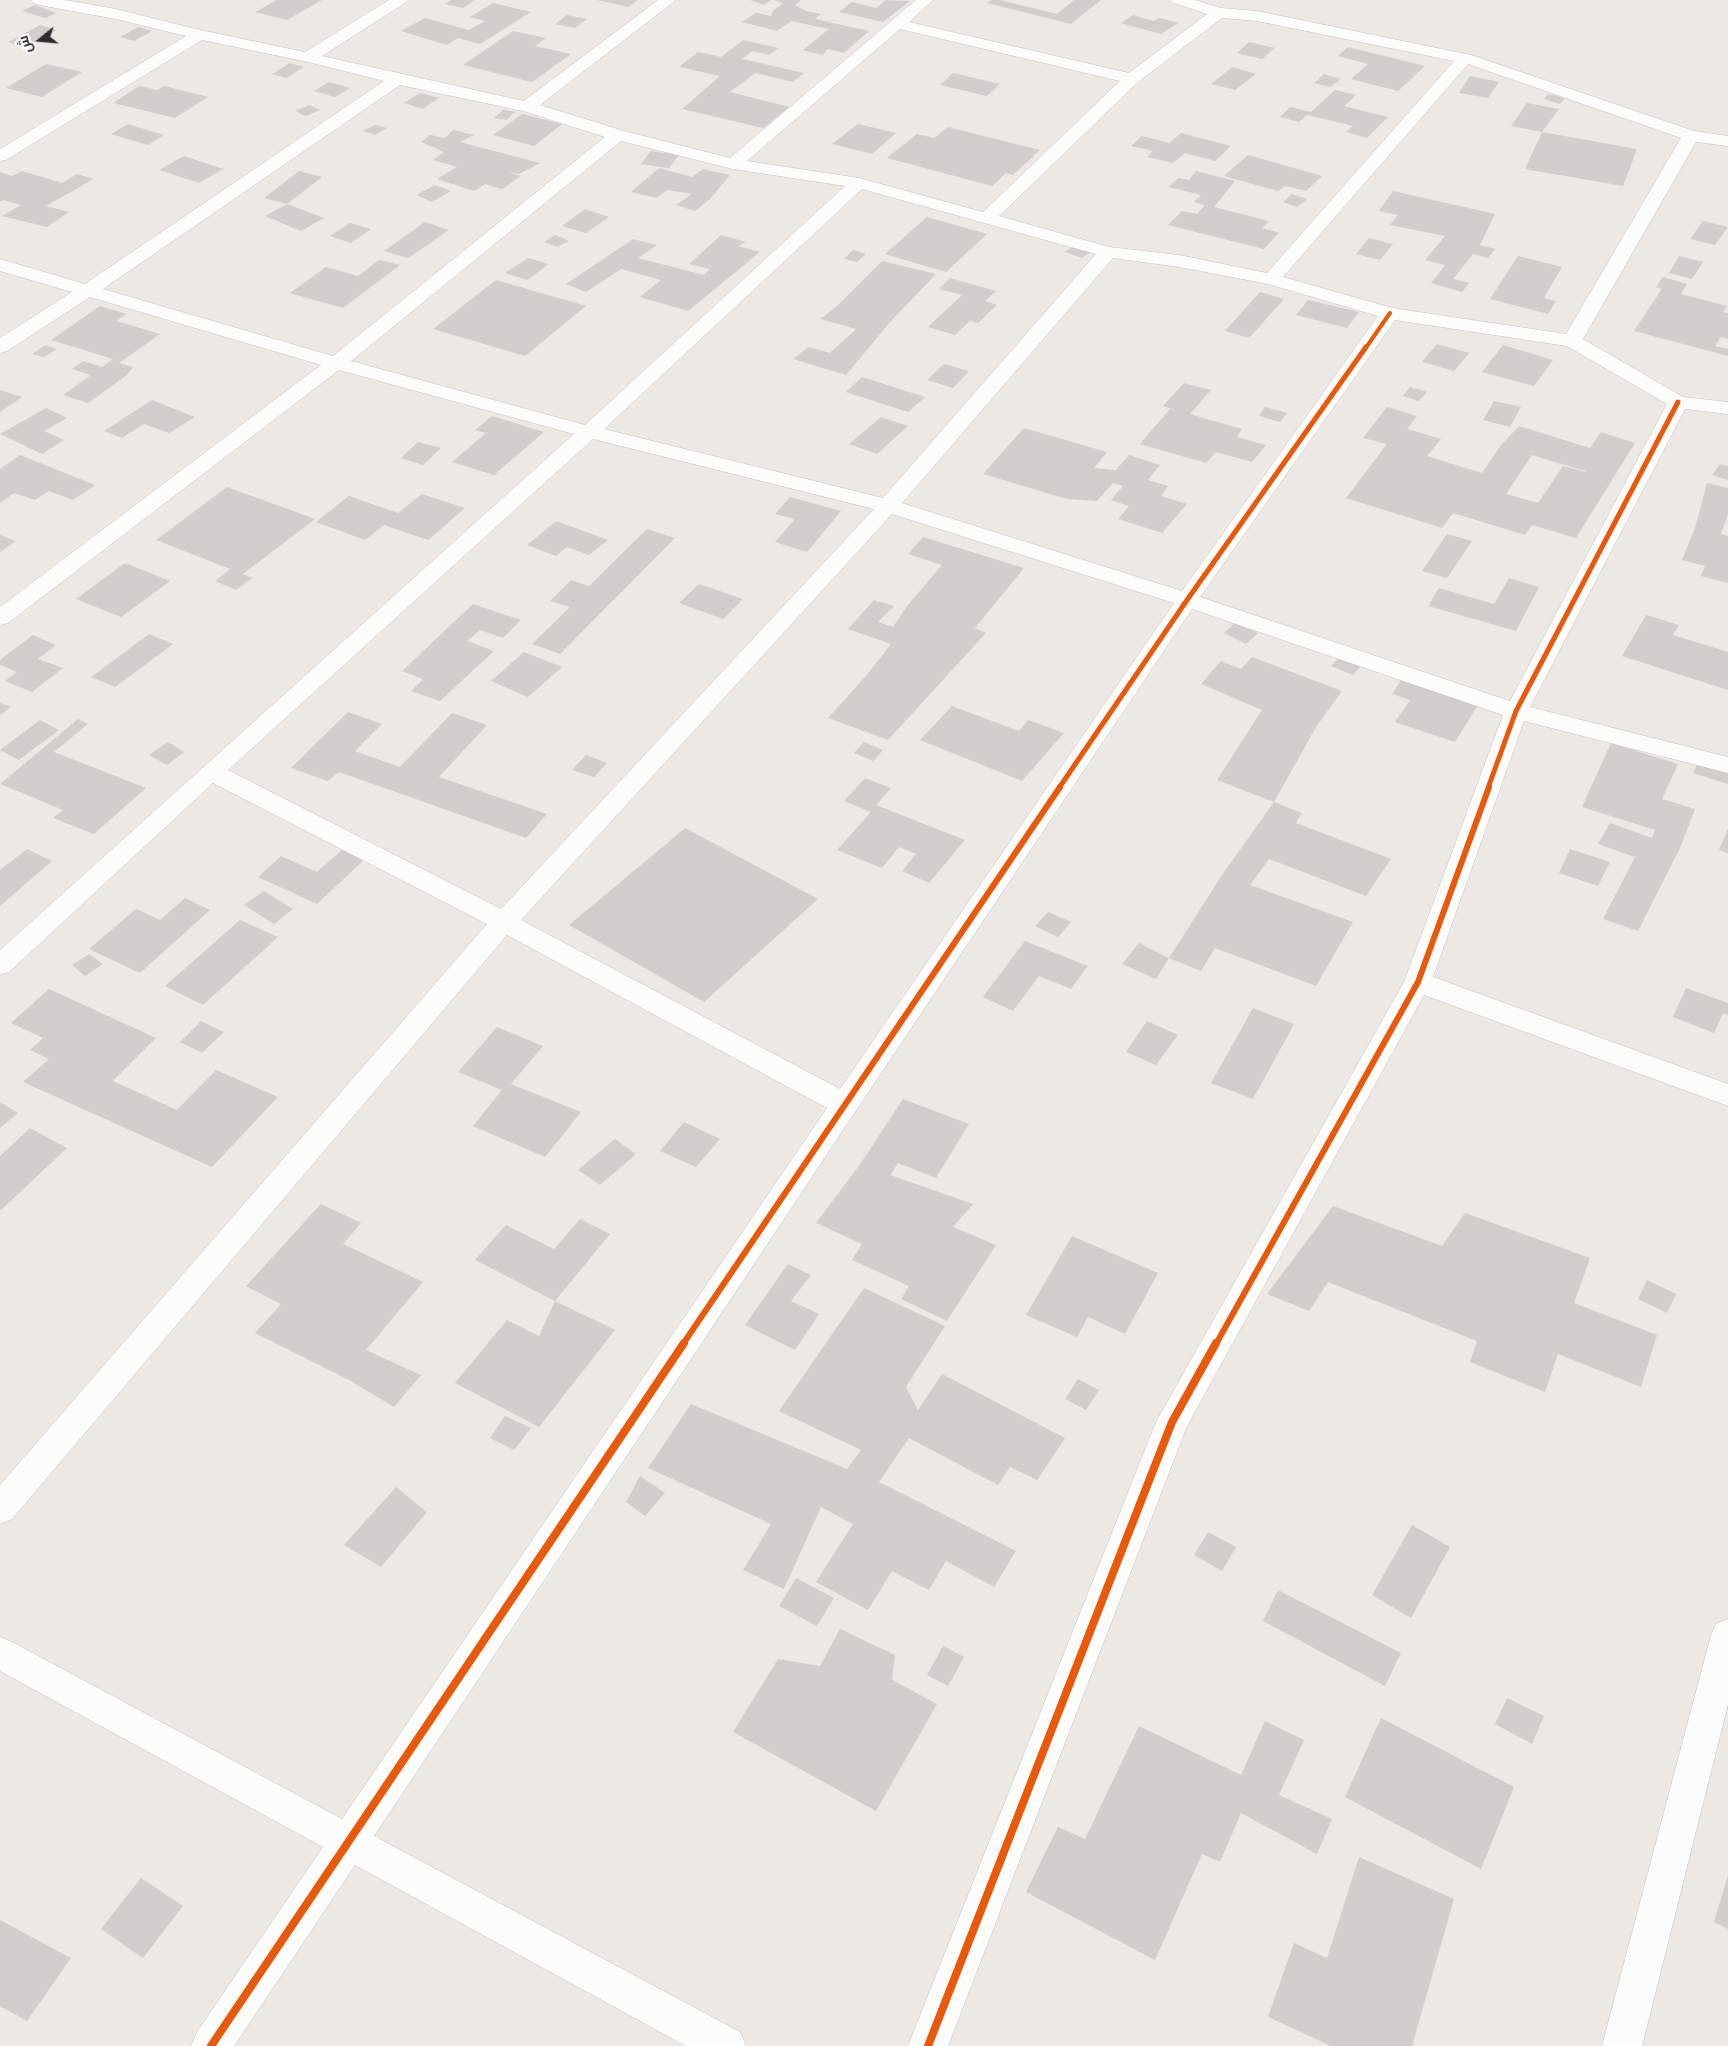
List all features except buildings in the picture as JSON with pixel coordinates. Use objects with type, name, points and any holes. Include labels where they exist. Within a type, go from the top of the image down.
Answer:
[{"type":"street","points":[[39,0],[116,14],[200,35],[308,57],[397,79],[527,107],[618,135],[733,164],[859,183],[1108,252],[1179,262],[1271,279],[1390,313],[1572,342],[1678,402],[1728,408]]},
{"type":"street","points":[[308,57],[400,0]]},
{"type":"street","points":[[527,107],[668,0]]},
{"type":"street","points":[[733,164],[925,0]]},
{"type":"street","points":[[1178,0],[1219,13],[1257,16],[1465,58],[1691,136],[1728,141]]},
{"type":"street","points":[[116,14],[132,5]]},
{"type":"street","points":[[986,219],[1132,79],[1219,13]]},
{"type":"street","points":[[897,24],[1132,79]]},
{"type":"street","points":[[0,156],[200,35]]},
{"type":"street","points":[[1271,279],[1465,58]]},
{"type":"street","points":[[0,347],[87,291],[397,79]]},
{"type":"street","points":[[0,618],[336,363],[618,135]]},
{"type":"street","points":[[1572,342],[1691,136]]},
{"type":"street","points":[[0,965],[211,772],[589,432],[859,183]]},
{"type":"street","points":[[0,1509],[504,922],[888,506],[1108,252]]},
{"type":"street","points":[[0,265],[336,363],[589,432],[888,506],[1187,600],[1516,711],[1728,765]]},
{"type":"street","points":[[210,2046],[1187,600],[1390,313]]},
{"type":"street","points":[[928,2046],[1172,1422],[1418,982],[1516,711],[1678,402]]},
{"type":"street","points":[[211,772],[504,922],[845,1104]]},
{"type":"street","points":[[1418,982],[1728,1095]]},
{"type":"street","points":[[1622,2046],[1728,1635]]},
{"type":"street","points":[[0,1653],[726,2046]]},
{"type":"cycle path","points":[[211,2046],[845,1104],[1187,600],[1390,313]]},
{"type":"cycle path","points":[[928,2046],[1172,1422],[1418,982],[1516,711],[1678,402]]}]
